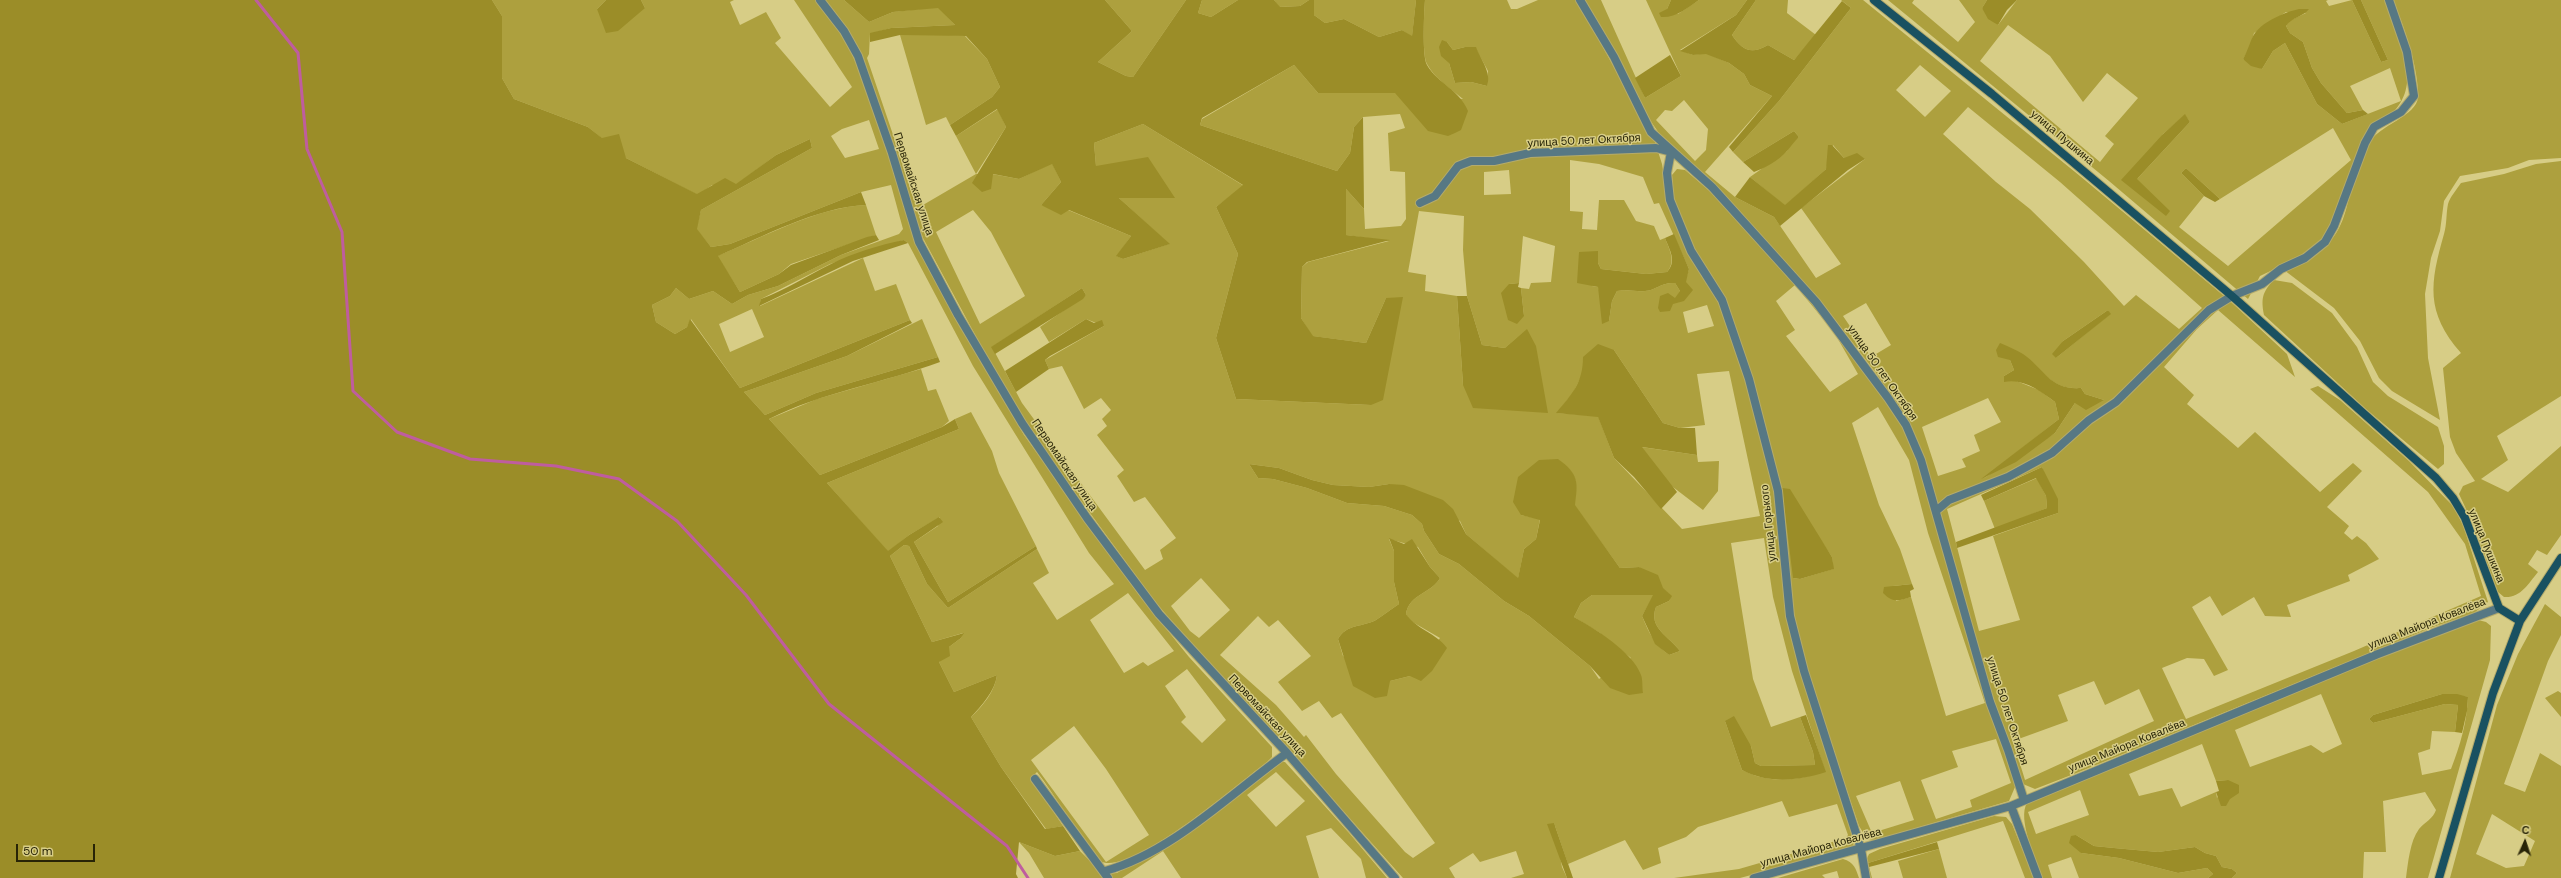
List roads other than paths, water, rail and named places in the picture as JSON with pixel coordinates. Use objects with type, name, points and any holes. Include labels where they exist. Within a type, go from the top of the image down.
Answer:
[{"type":"street","name":"Первомайская улица","points":[[820,0],[844,30],[858,56],[892,153],[920,242],[958,315],[1022,423],[1087,518],[1159,614],[1287,753],[1395,878]]},
{"type":"street","name":"улица 50 лет Октября","points":[[1580,0],[1614,57],[1651,132],[1671,152],[1712,187],[1816,302],[1855,351],[1906,425],[1921,460],[1990,702],[2008,750],[2024,800]]},
{"type":"street","name":"улица Пушкина","points":[[1874,0],[1992,94],[2232,296],[2436,478],[2453,498],[2465,518],[2499,608]]},
{"type":"street","points":[[1936,511],[1949,500],[2008,477],[2052,453],[2089,420],[2116,402],[2209,310],[2232,296],[2262,284],[2280,269],[2305,258],[2325,242],[2334,226],[2365,143],[2374,127],[2401,112],[2414,96],[2407,52],[2389,0]]},
{"type":"street","name":"улица 50 лет Октября","points":[[1420,203],[1435,196],[1458,166],[1471,161],[1494,161],[1530,153],[1640,148],[1656,148],[1671,152]]},
{"type":"street","name":"улица Горького","points":[[1671,152],[1667,173],[1670,200],[1691,251],[1722,300],[1749,379],[1778,492],[1790,616],[1804,671],[1861,849],[1866,878]]},
{"type":"street","points":[[2439,878],[2493,693],[2520,621],[2561,558]]},
{"type":"street","points":[[2499,608],[2520,621]]},
{"type":"street","name":"улица Майора Ковалёва","points":[[1754,878],[2011,806],[2378,654],[2499,608]]},
{"type":"street","points":[[1035,779],[1092,859],[1107,875],[1166,842],[1221,804],[1287,753]]},
{"type":"street","points":[[2011,806],[2038,878]]},
{"type":"waterway","points":[[256,0],[298,53],[307,149],[342,232],[353,391],[397,432],[470,459],[556,466],[619,479],[677,521],[746,595],[829,704],[1007,846],[1028,878]]}]
